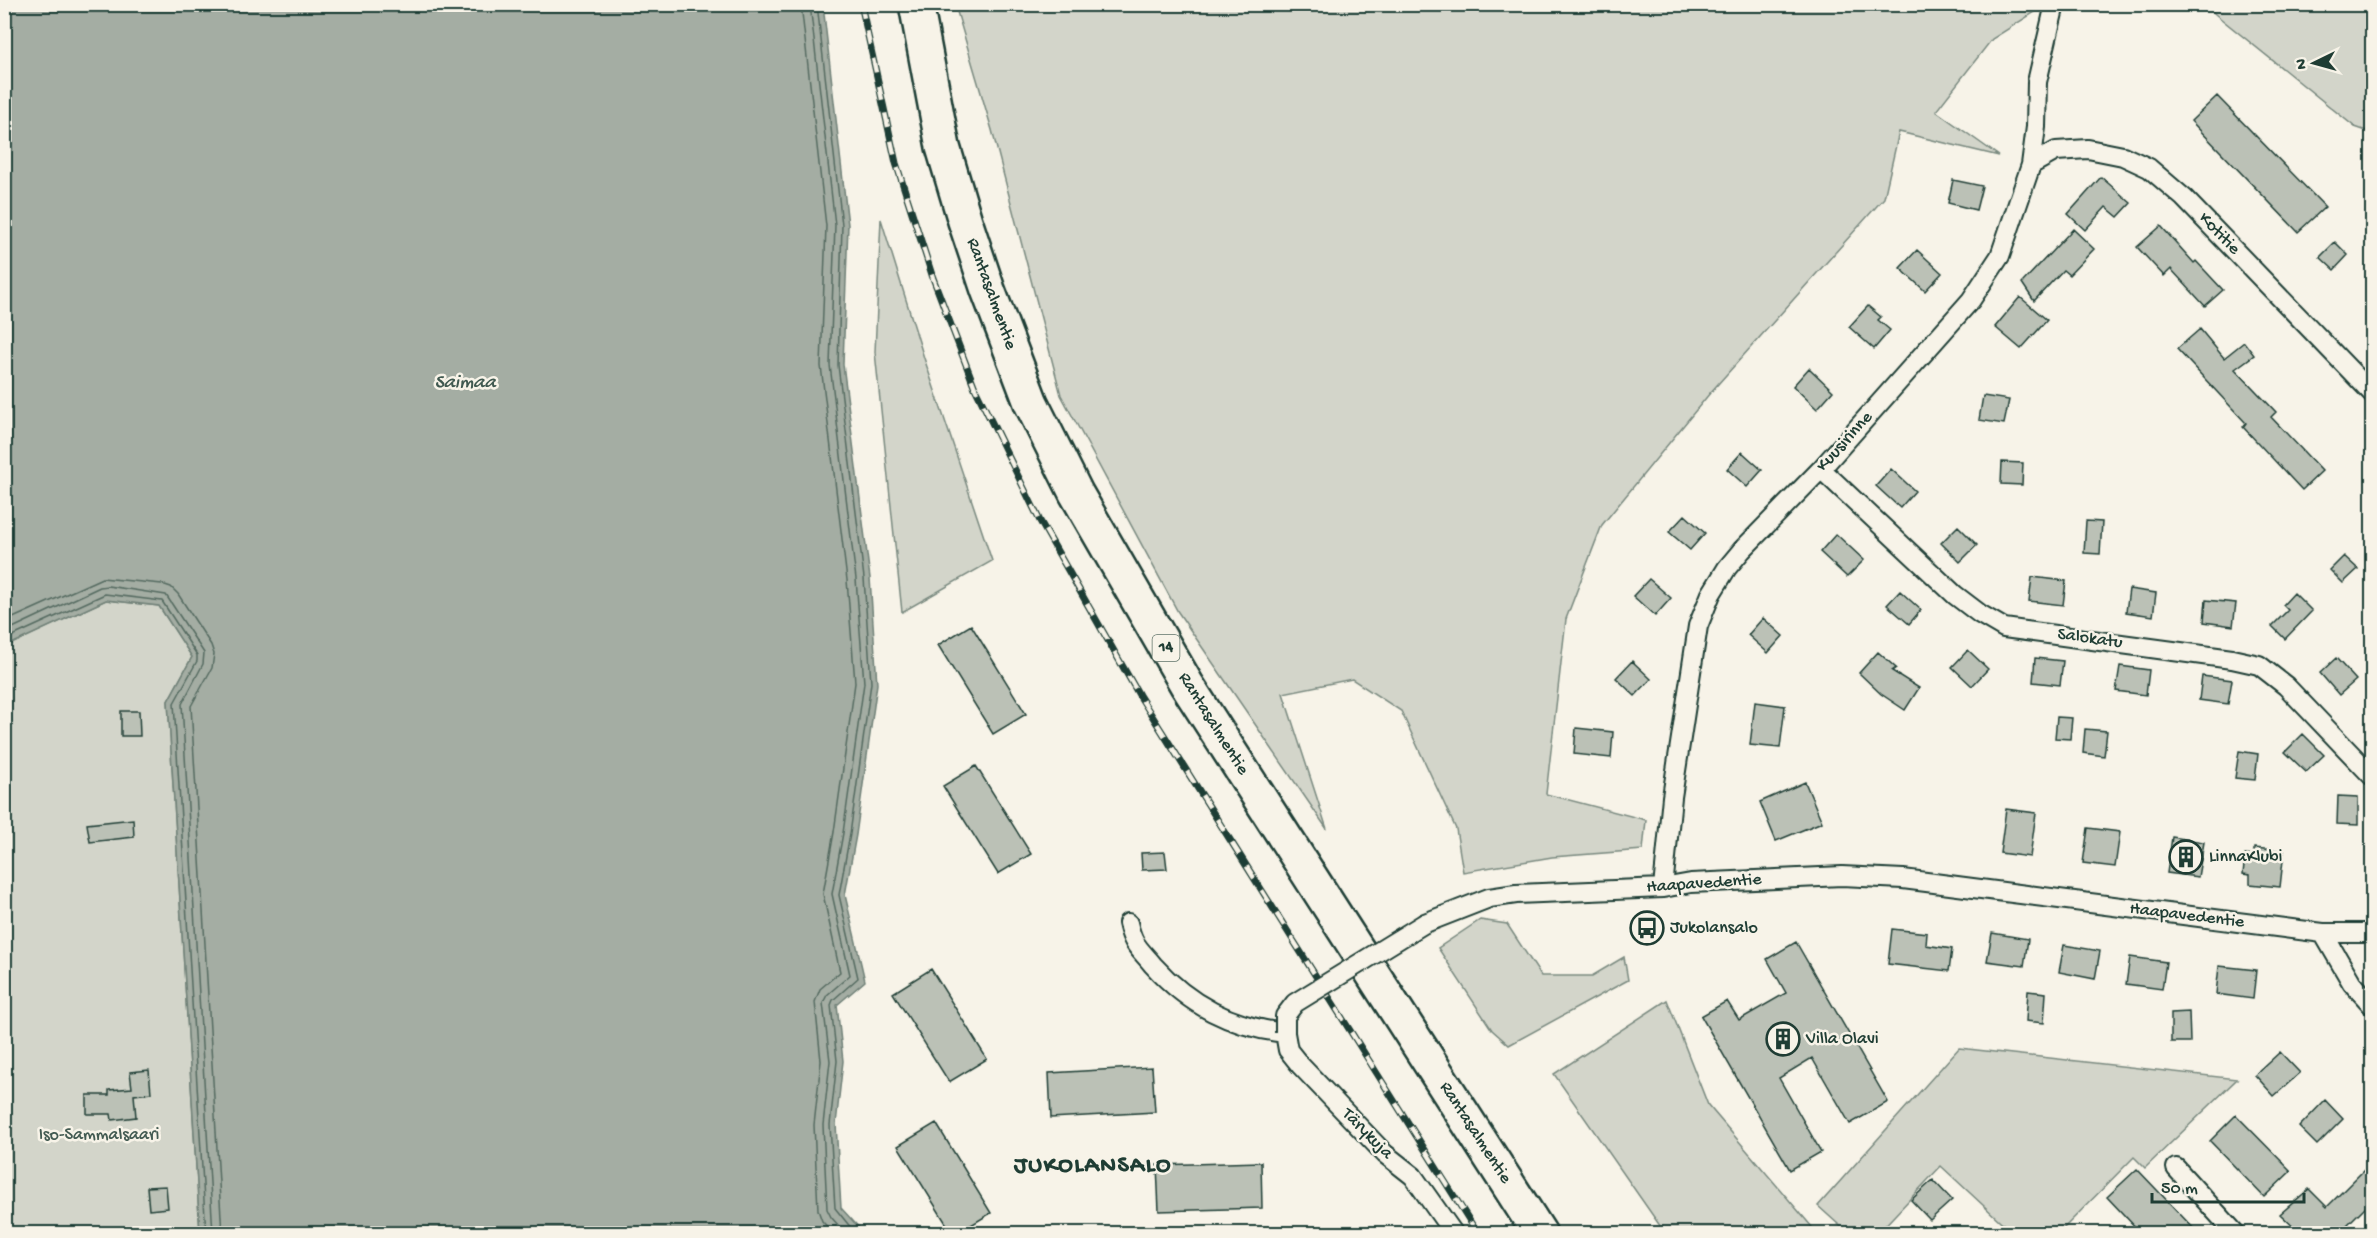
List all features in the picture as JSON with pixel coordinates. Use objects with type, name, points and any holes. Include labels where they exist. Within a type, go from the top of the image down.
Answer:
[{"type":"highway","name":"Rantasalmentie","points":[[916,4],[944,147],[964,221],[987,290],[1031,403],[1076,493],[1187,685],[1540,1233]]},
{"type":"street","name":"Kuusirinne","points":[[1663,888],[1672,797],[1698,626],[1711,594],[1727,568],[1821,469],[1971,300],[2000,256],[2031,165],[2036,127],[2037,82],[2055,4]]},
{"type":"street","name":"Kotitie","points":[[2031,165],[2056,151],[2088,149],[2123,156],[2149,168],[2184,198],[2373,393]]},
{"type":"street","name":"Salokatu","points":[[1821,469],[1955,595],[2004,628],[2232,658],[2259,665],[2286,686],[2373,776]]},
{"type":"street","name":"Haapavedentie","points":[[1285,1032],[1285,1016],[1295,1003],[1425,923],[1489,898],[1516,894],[1663,888],[1691,883],[1842,876],[1903,879],[2323,933],[2373,933]]},
{"type":"street","points":[[1128,923],[1132,940],[1169,982],[1193,1002],[1225,1018],[1258,1030],[1285,1032]]},
{"type":"street","points":[[2323,933],[2352,984],[2373,1005]]},
{"type":"street","name":"Tärykuja","points":[[1285,1032],[1288,1050],[1300,1065],[1385,1154],[1413,1176],[1454,1233]]},
{"type":"street","points":[[2176,1168],[2236,1233]]},
{"type":"green space","points":[[955,4],[2046,5],[1992,39],[1936,111],[1999,156],[1899,132],[1884,198],[1710,393],[1602,525],[1566,619],[1546,794],[1646,820],[1643,850],[1552,857],[1463,872],[1456,829],[1401,711],[1352,679],[1283,693],[1327,829],[1178,612],[1061,395],[992,130]]},
{"type":"green space","points":[[2207,5],[2372,5],[2372,133],[2355,127],[2215,14]]},
{"type":"green space","points":[[881,219],[924,358],[992,561],[902,612],[875,352]]},
{"type":"green space","name":"Iso-Sammalsaari","points":[[106,600],[159,606],[192,657],[168,701],[200,1233],[5,1233],[4,647]]},
{"type":"green space","points":[[1480,920],[1507,924],[1541,976],[1592,976],[1624,957],[1628,980],[1509,1045],[1492,1030],[1438,948]]},
{"type":"green space","points":[[1667,1000],[1708,1105],[1812,1227],[1806,1233],[1665,1233],[1554,1074]]},
{"type":"green space","points":[[1959,1048],[2237,1079],[2145,1168],[2134,1157],[2059,1233],[2013,1233],[1941,1166],[1878,1233],[1848,1233],[1818,1206]]},
{"type":"water","name":"Saimaa","points":[[4,5],[823,5],[848,225],[843,364],[870,578],[877,684],[856,835],[845,895],[865,981],[837,1005],[843,1061],[836,1124],[841,1208],[864,1233],[200,1233],[168,701],[192,657],[159,606],[106,600],[5,647]]},
{"type":"building","points":[[2217,96],[2325,207],[2298,232],[2191,121]]},
{"type":"building","points":[[2101,177],[2131,203],[2118,217],[2106,207],[2085,230],[2068,214]]},
{"type":"building","points":[[1953,180],[1982,186],[1976,210],[1948,203]]},
{"type":"building","points":[[2161,226],[2194,263],[2196,261],[2223,290],[2205,306],[2171,269],[2164,276],[2137,247]]},
{"type":"building","points":[[2073,229],[2094,249],[2069,275],[2063,270],[2034,301],[2022,283]]},
{"type":"building","points":[[2335,242],[2348,255],[2334,270],[2320,257]]},
{"type":"building","points":[[1917,250],[1942,273],[1925,291],[1900,268]]},
{"type":"building","points":[[2020,297],[2047,320],[2021,349],[1995,327]]},
{"type":"building","points":[[1868,306],[1881,317],[1878,320],[1890,330],[1874,349],[1849,327]]},
{"type":"building","points":[[2200,329],[2224,358],[2244,342],[2254,355],[2235,369],[2276,412],[2271,417],[2322,471],[2302,490],[2243,427],[2246,423],[2177,349]]},
{"type":"building","points":[[1809,368],[1833,391],[1817,409],[1793,386]]},
{"type":"building","points":[[1983,396],[2009,400],[2004,424],[1979,420]]},
{"type":"building","points":[[1742,452],[1762,470],[1747,487],[1727,469]]},
{"type":"building","points":[[2002,462],[2023,463],[2022,485],[2001,484]]},
{"type":"building","points":[[1891,469],[1915,491],[1900,508],[1876,486]]},
{"type":"building","points":[[1685,515],[1705,533],[1690,550],[1669,532]]},
{"type":"building","points":[[2086,521],[2102,522],[2100,554],[2084,553]]},
{"type":"building","points":[[1958,526],[1977,545],[1960,562],[1941,543]]},
{"type":"building","points":[[1836,534],[1864,560],[1847,577],[1820,552]]},
{"type":"building","points":[[2344,556],[2358,569],[2343,583],[2330,570]]},
{"type":"building","points":[[2032,577],[2066,581],[2063,605],[2029,601]]},
{"type":"building","points":[[1649,579],[1671,598],[1655,616],[1633,596]]},
{"type":"building","points":[[2129,589],[2156,593],[2153,616],[2126,612]]},
{"type":"building","points":[[1900,591],[1921,610],[1909,624],[1887,605]]},
{"type":"building","points":[[2294,593],[2312,611],[2285,639],[2272,626],[2288,610],[2283,605]]},
{"type":"building","points":[[2206,600],[2236,603],[2233,626],[2204,622]]},
{"type":"building","points":[[1763,618],[1783,636],[1768,653],[1748,635]]},
{"type":"building","points":[[971,625],[1026,714],[993,734],[938,645]]},
{"type":"building","points":[[1968,650],[1988,669],[1972,686],[1952,667]]},
{"type":"building","points":[[1878,652],[1896,668],[1892,671],[1919,688],[1905,710],[1881,694],[1859,673]]},
{"type":"building","points":[[2035,658],[2063,661],[2060,685],[2033,682]]},
{"type":"building","points":[[2336,658],[2356,680],[2339,695],[2320,673]]},
{"type":"building","points":[[1632,661],[1651,679],[1635,696],[1616,678]]},
{"type":"building","points":[[2120,666],[2149,670],[2146,695],[2116,691]]},
{"type":"building","points":[[2202,676],[2232,680],[2228,704],[2199,700]]},
{"type":"building","points":[[1755,702],[1785,706],[1780,748],[1750,745]]},
{"type":"building","points":[[121,711],[139,711],[140,736],[121,736]]},
{"type":"building","points":[[2057,717],[2072,718],[2070,739],[2055,738]]},
{"type":"building","points":[[1576,728],[1613,732],[1611,758],[1574,754]]},
{"type":"building","points":[[2085,729],[2107,731],[2104,756],[2083,753]]},
{"type":"building","points":[[2303,734],[2324,755],[2306,772],[2285,752]]},
{"type":"building","points":[[2239,751],[2258,754],[2255,780],[2235,778]]},
{"type":"building","points":[[976,766],[1031,854],[998,874],[943,786]]},
{"type":"building","points":[[1805,782],[1822,822],[1776,841],[1760,802]]},
{"type":"building","points":[[2338,796],[2358,797],[2358,825],[2337,824]]},
{"type":"building","points":[[2006,809],[2036,813],[2030,857],[2000,853]]},
{"type":"building","points":[[133,819],[134,837],[90,842],[87,824]]},
{"type":"building","points":[[2088,828],[2120,832],[2115,867],[2083,863]]},
{"type":"building","name":"LinnaKlubi","points":[[2172,837],[2204,842],[2198,877],[2167,873]]},
{"type":"building","points":[[2254,848],[2284,851],[2280,887],[2250,884],[2250,875],[2243,874],[2245,855],[2254,856]]},
{"type":"building","points":[[1165,852],[1167,869],[1142,870],[1141,853]]},
{"type":"building","points":[[1892,929],[1927,933],[1926,945],[1952,949],[1949,971],[1888,964]]},
{"type":"building","points":[[1992,933],[2028,939],[2024,966],[1987,961]]},
{"type":"building","name":"Villa Olavi","points":[[1796,942],[1888,1102],[1850,1124],[1812,1058],[1779,1078],[1821,1152],[1790,1170],[1701,1016],[1727,1001],[1739,1020],[1786,993],[1767,959]]},
{"type":"building","points":[[2064,945],[2100,951],[2095,979],[2059,972]]},
{"type":"building","points":[[2130,957],[2166,962],[2162,989],[2126,984]]},
{"type":"building","points":[[2219,966],[2256,970],[2253,999],[2216,994]]},
{"type":"building","points":[[931,969],[987,1059],[949,1082],[893,993]]},
{"type":"building","points":[[2028,991],[2046,993],[2044,1023],[2026,1021]]},
{"type":"building","points":[[2189,1012],[2190,1042],[2171,1042],[2171,1013]]},
{"type":"building","points":[[2280,1052],[2300,1073],[2274,1096],[2255,1075]]},
{"type":"building","points":[[1152,1067],[1155,1112],[1051,1118],[1049,1073]]},
{"type":"building","points":[[149,1070],[151,1093],[134,1095],[136,1117],[112,1120],[111,1114],[87,1114],[87,1095],[109,1095],[109,1090],[132,1088],[130,1072]]},
{"type":"building","points":[[2325,1100],[2343,1119],[2317,1145],[2299,1127]]},
{"type":"building","points":[[2236,1115],[2291,1171],[2264,1197],[2210,1141]]},
{"type":"building","points":[[936,1123],[991,1213],[958,1233],[952,1233],[898,1146]]},
{"type":"building","points":[[2373,1161],[2373,1199],[2339,1233],[2300,1233],[2280,1214],[2309,1189],[2327,1207]]},
{"type":"building","points":[[1261,1162],[1262,1208],[1159,1211],[1157,1165]]},
{"type":"building","points":[[2137,1169],[2198,1233],[2141,1233],[2107,1197]]},
{"type":"building","points":[[1933,1180],[1952,1200],[1930,1220],[1911,1200]]},
{"type":"building","points":[[166,1186],[168,1208],[149,1210],[147,1187]]},
{"type":"railway","points":[[861,4],[896,163],[933,278],[975,388],[1040,521],[1139,695],[1478,1234]]},
{"type":"place","name":"LinnaKlubi","points":[[2186,857]]},
{"type":"place","name":"Jukolansalo","points":[[1647,928]]},
{"type":"place","name":"Villa Olavi","points":[[1783,1039]]},
{"type":"district","name":"JUKOLANSALO","points":[[1093,1166]]}]
